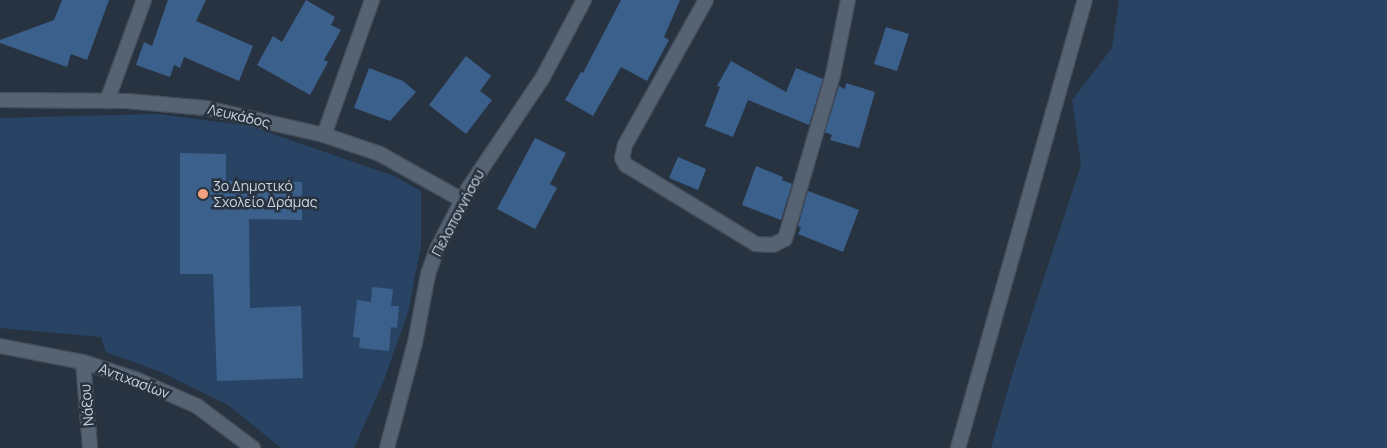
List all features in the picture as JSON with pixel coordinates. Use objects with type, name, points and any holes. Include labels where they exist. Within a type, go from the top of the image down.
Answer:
[{"type":"street","points":[[107,101],[144,0]]},
{"type":"street","points":[[324,136],[372,0]]},
{"type":"street","name":"Πελοποννήσου","points":[[387,448],[415,343],[430,268],[446,230],[462,200],[543,77],[584,0]]},
{"type":"street","points":[[706,0],[624,145],[622,158],[626,165],[756,244],[773,245],[785,238],[833,75],[848,0]]},
{"type":"street","points":[[958,448],[1085,0]]},
{"type":"street","name":"Λευκάδος","points":[[0,100],[107,101],[206,108],[324,136],[380,154],[462,200]]},
{"type":"street","name":"Αντιχασίων","points":[[0,346],[83,362],[135,379],[197,406],[253,448]]},
{"type":"street","name":"Νάξου","points":[[83,362],[90,448]]},
{"type":"shaded area","points":[[1119,0],[1387,0],[1387,448],[991,448],[1013,372],[1081,165],[1072,100],[1112,48]]},
{"type":"shaded area","points":[[158,114],[250,126],[394,176],[421,191],[421,246],[408,312],[384,380],[354,448],[281,448],[228,405],[161,372],[106,352],[101,337],[0,328],[0,118]]},
{"type":"building","points":[[62,0],[109,0],[87,60],[71,54],[67,67],[0,43],[0,40],[54,20]]},
{"type":"building","points":[[168,0],[206,0],[196,21],[253,46],[239,81],[184,57],[180,68],[174,65],[170,77],[136,65],[144,42],[152,46]]},
{"type":"building","points":[[306,0],[335,17],[331,25],[341,30],[324,60],[328,62],[310,95],[257,65],[273,36],[282,42]]},
{"type":"building","points":[[621,0],[680,0],[664,37],[669,40],[647,81],[621,67],[593,116],[565,100],[581,72],[583,73]]},
{"type":"building","points":[[886,27],[909,34],[897,71],[874,64]]},
{"type":"building","points":[[466,56],[491,76],[480,91],[492,100],[466,134],[429,105]]},
{"type":"building","points":[[731,61],[786,92],[796,68],[823,79],[809,125],[748,100],[733,137],[705,126],[720,87],[717,86]]},
{"type":"building","points":[[369,68],[403,81],[416,92],[390,121],[354,108]]},
{"type":"building","points":[[846,83],[875,92],[859,148],[830,140],[832,135],[825,132],[839,86],[845,89]]},
{"type":"building","points":[[535,138],[566,153],[550,184],[557,188],[535,229],[497,209]]},
{"type":"building","points":[[180,153],[226,154],[226,181],[302,182],[302,220],[249,219],[250,308],[301,306],[303,378],[217,381],[213,274],[180,274]]},
{"type":"building","points":[[678,157],[706,169],[698,190],[669,178]]},
{"type":"building","points":[[756,166],[783,177],[782,180],[792,184],[781,220],[742,205]]},
{"type":"building","points":[[808,191],[859,210],[843,252],[798,234],[801,228],[798,226]]},
{"type":"building","points":[[372,287],[393,289],[391,306],[399,306],[397,328],[391,327],[389,351],[359,348],[360,338],[353,337],[357,300],[371,302]]},
{"type":"place","name":"3ο Δημοτικό Σχολείο Δράμας","points":[[203,194]]}]
